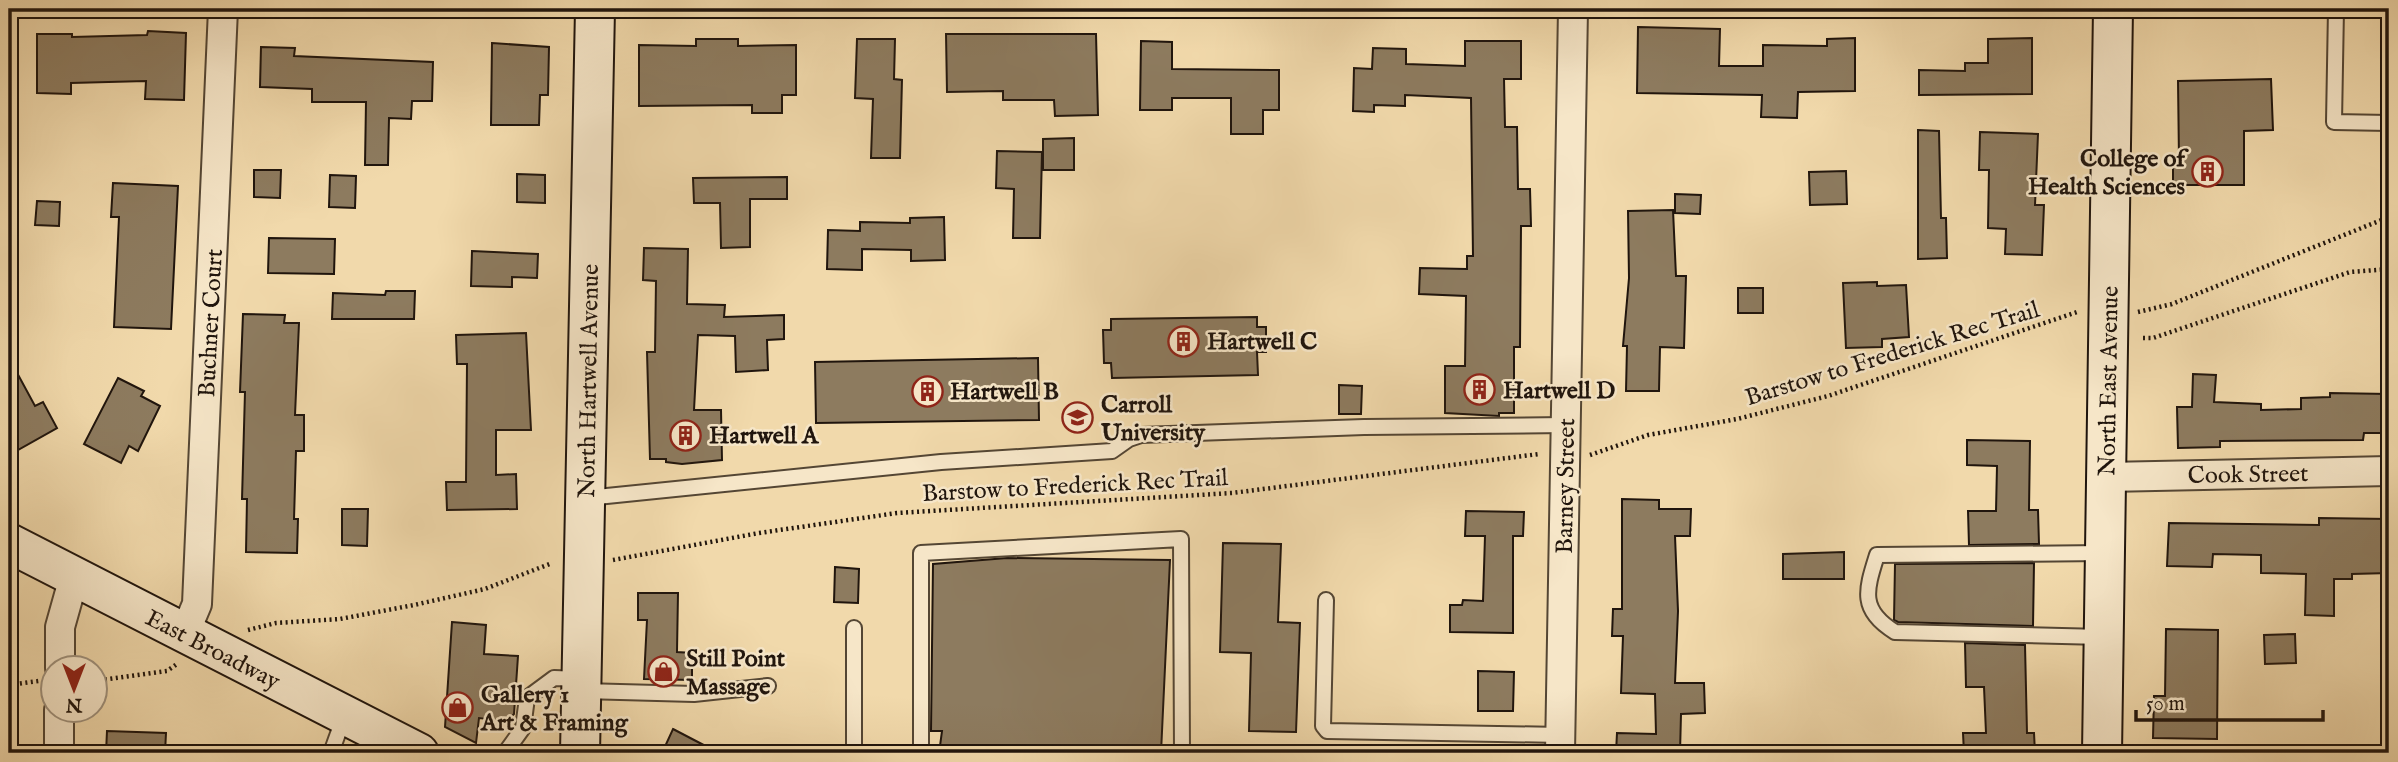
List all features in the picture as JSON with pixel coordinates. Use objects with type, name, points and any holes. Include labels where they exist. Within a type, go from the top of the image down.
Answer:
[{"type":"main road","name":"North Hartwell Avenue","points":[[580,753],[595,9]]},
{"type":"main road","name":"North East Avenue","points":[[2102,753],[2113,9]]},
{"type":"main road","name":"East Broadway","points":[[9,543],[74,577],[184,647],[345,716],[419,753]]},
{"type":"street","name":"Buchner Court","points":[[184,647],[197,604],[223,9]]},
{"type":"street","name":"Barney Street","points":[[1561,744],[1573,9]]},
{"type":"street","name":"Cook Street","points":[[2107,477],[2389,471]]},
{"type":"street","points":[[53,654],[74,577]]},
{"type":"street","points":[[59,724],[59,753]]},
{"type":"lane","points":[[2336,9],[2334,122],[2389,123]]},
{"type":"lane","points":[[585,498],[928,463],[1112,451],[1129,439],[1141,435],[1364,427],[1566,425]]},
{"type":"lane","points":[[921,753],[921,553],[1181,539],[1182,753]]},
{"type":"lane","points":[[2104,637],[1895,632],[1877,621],[1865,591],[1877,555],[2106,553]]},
{"type":"lane","points":[[1326,600],[1323,726],[1327,731],[1561,744]]},
{"type":"lane","points":[[854,628],[854,753]]},
{"type":"lane","points":[[505,753],[523,728],[527,698],[554,678],[582,685],[694,694],[768,686]]},
{"type":"lane","points":[[331,753],[345,716]]},
{"type":"path","points":[[2132,312],[2172,304],[2389,217]]},
{"type":"path","points":[[2143,338],[2204,322],[2350,272],[2389,269]]},
{"type":"path","name":"Barstow to Frederick Rec Trail","points":[[1582,455],[1606,451],[1648,435],[1737,419],[1828,396],[2078,312],[2090,312]]},
{"type":"path","name":"Barstow to Frederick Rec Trail","points":[[602,561],[759,533],[897,513],[1233,494],[1543,453]]},
{"type":"path","points":[[239,632],[276,623],[340,619],[414,605],[485,589],[561,561]]},
{"type":"path","points":[[108,679],[167,671],[184,647]]},
{"type":"path","points":[[9,685],[38,677]]},
{"type":"building","points":[[1638,27],[1720,29],[1719,66],[1763,66],[1763,45],[1827,46],[1827,39],[1855,38],[1855,91],[1798,92],[1797,118],[1761,117],[1762,95],[1637,93]]},
{"type":"building","points":[[148,31],[186,33],[184,100],[145,99],[146,81],[71,83],[71,94],[37,93],[37,34],[72,34],[72,37],[147,35]]},
{"type":"building","points":[[946,34],[1096,34],[1098,115],[1055,116],[1054,100],[1003,100],[1003,91],[947,92]]},
{"type":"building","points":[[2032,38],[2032,94],[1919,95],[1919,70],[1965,71],[1965,63],[1988,63],[1988,39]]},
{"type":"building","points":[[696,39],[738,39],[738,46],[796,45],[796,95],[782,95],[782,113],[752,113],[752,105],[639,106],[639,45],[696,46]]},
{"type":"building","points":[[857,39],[895,39],[894,79],[902,80],[900,158],[871,158],[873,99],[855,98]]},
{"type":"building","points":[[1141,41],[1172,42],[1172,69],[1279,70],[1279,110],[1263,110],[1263,134],[1231,134],[1231,98],[1172,98],[1172,110],[1140,110]]},
{"type":"building","points":[[1465,41],[1521,41],[1521,79],[1504,79],[1505,127],[1517,127],[1518,189],[1530,189],[1531,226],[1521,226],[1520,347],[1514,347],[1514,413],[1499,413],[1499,416],[1445,413],[1445,366],[1465,366],[1466,296],[1419,294],[1420,268],[1467,269],[1467,256],[1473,256],[1471,98],[1405,95],[1405,106],[1374,105],[1374,112],[1353,111],[1354,68],[1372,69],[1373,48],[1406,49],[1406,64],[1465,66]]},
{"type":"building","points":[[492,43],[549,47],[548,95],[540,95],[539,125],[491,125]]},
{"type":"building","points":[[261,47],[295,48],[294,56],[433,62],[432,101],[412,101],[411,119],[389,118],[388,165],[365,165],[366,102],[312,102],[312,89],[260,87]]},
{"type":"building","points":[[2271,79],[2273,130],[2244,131],[2244,185],[2173,185],[2173,160],[2179,160],[2178,81]]},
{"type":"building","points":[[1918,130],[1939,131],[1941,218],[1946,218],[1947,258],[1918,259]]},
{"type":"building","points":[[1980,132],[2038,134],[2035,205],[2044,205],[2042,255],[2005,254],[2006,229],[1988,228],[1989,170],[1979,170]]},
{"type":"building","points":[[1074,138],[1074,170],[1043,170],[1043,139]]},
{"type":"building","points":[[997,151],[1042,152],[1040,238],[1013,238],[1014,189],[996,188]]},
{"type":"building","points":[[254,170],[281,170],[280,198],[254,197]]},
{"type":"building","points":[[1846,171],[1847,204],[1810,205],[1809,172]]},
{"type":"building","points":[[517,174],[545,175],[545,203],[517,202]]},
{"type":"building","points":[[330,175],[356,176],[355,208],[329,207]]},
{"type":"building","points":[[787,177],[787,199],[750,199],[750,247],[721,248],[720,203],[694,203],[693,178]]},
{"type":"building","points":[[113,183],[178,186],[171,329],[114,327],[119,217],[111,217]]},
{"type":"building","points":[[1675,194],[1701,195],[1700,214],[1675,213]]},
{"type":"building","points":[[37,201],[60,202],[59,226],[35,225]]},
{"type":"building","points":[[1673,210],[1676,276],[1686,276],[1684,348],[1660,347],[1659,391],[1626,391],[1627,346],[1623,346],[1629,278],[1628,211]]},
{"type":"building","points":[[944,217],[945,260],[911,261],[911,250],[862,249],[862,270],[827,269],[828,230],[860,231],[860,222],[910,223],[910,218]]},
{"type":"building","points":[[269,238],[335,239],[334,274],[268,273]]},
{"type":"building","points":[[644,248],[688,249],[687,304],[725,305],[724,317],[784,315],[784,339],[767,340],[768,370],[736,372],[735,336],[698,335],[694,410],[721,410],[722,460],[682,464],[666,462],[666,459],[650,459],[647,352],[655,352],[656,281],[643,280]]},
{"type":"building","points":[[472,251],[538,254],[537,278],[512,277],[512,287],[471,286]]},
{"type":"building","points":[[1877,282],[1877,286],[1906,285],[1909,337],[1882,339],[1882,347],[1846,348],[1843,283]]},
{"type":"building","points":[[1738,288],[1763,288],[1763,313],[1738,313]]},
{"type":"building","points":[[386,291],[415,291],[414,319],[332,319],[333,293],[385,295]]},
{"type":"building","points":[[243,314],[285,315],[284,323],[299,323],[295,415],[304,415],[304,451],[296,451],[294,519],[298,519],[297,553],[246,552],[247,499],[242,499],[245,392],[240,392]]},
{"type":"building","name":"Hartwell C","points":[[1257,317],[1257,327],[1266,327],[1266,352],[1257,352],[1258,375],[1112,378],[1111,363],[1104,363],[1103,330],[1111,330],[1111,319]]},
{"type":"building","points":[[526,333],[531,430],[496,430],[496,475],[516,474],[517,509],[447,510],[446,482],[466,482],[467,364],[457,364],[456,335]]},
{"type":"building","points":[[9,358],[35,406],[43,402],[57,428],[9,455]]},
{"type":"building","name":"Hartwell B","points":[[1038,358],[1039,420],[816,423],[815,362]]},
{"type":"building","points":[[2193,374],[2216,375],[2214,402],[2261,404],[2261,410],[2301,409],[2301,398],[2330,397],[2330,393],[2389,394],[2389,433],[2364,433],[2363,440],[2220,441],[2220,447],[2178,448],[2177,407],[2192,407]]},
{"type":"building","points":[[118,378],[144,391],[141,396],[160,406],[138,451],[129,446],[121,463],[84,444]]},
{"type":"building","points":[[1339,385],[1362,386],[1361,414],[1339,414]]},
{"type":"building","points":[[1967,440],[2030,441],[2029,510],[2038,510],[2039,544],[1969,545],[1968,511],[1996,511],[1997,466],[1967,465]]},
{"type":"building","points":[[1622,499],[1659,500],[1659,509],[1691,509],[1690,536],[1675,536],[1678,611],[1675,683],[1704,683],[1705,713],[1681,714],[1680,753],[1616,753],[1617,733],[1656,734],[1655,694],[1621,693],[1623,636],[1612,636],[1613,609],[1622,609]]},
{"type":"building","points":[[342,509],[368,509],[367,546],[342,545]]},
{"type":"building","points":[[1466,511],[1524,512],[1523,536],[1513,536],[1513,633],[1450,632],[1450,605],[1462,605],[1463,600],[1483,601],[1485,536],[1465,536]]},
{"type":"building","points":[[2319,518],[2389,519],[2389,573],[2352,574],[2352,579],[2334,579],[2334,616],[2305,615],[2306,574],[2261,573],[2261,555],[2213,554],[2212,567],[2167,566],[2169,523],[2319,525]]},
{"type":"building","points":[[1223,543],[1281,544],[1278,622],[1300,623],[1296,732],[1249,731],[1251,653],[1220,652]]},
{"type":"building","points":[[1844,552],[1844,579],[1783,579],[1783,554]]},
{"type":"building","points":[[1007,558],[1170,560],[1161,753],[940,746],[942,731],[931,731],[933,564]]},
{"type":"building","points":[[2034,563],[2033,626],[1894,620],[1895,564]]},
{"type":"building","points":[[835,567],[859,569],[858,603],[834,602]]},
{"type":"building","points":[[638,593],[678,593],[677,652],[692,653],[692,680],[644,679],[647,620],[638,620]]},
{"type":"building","points":[[452,622],[486,625],[484,654],[518,656],[514,714],[506,721],[479,718],[476,743],[445,727]]},
{"type":"building","points":[[2166,629],[2218,630],[2217,739],[2153,738],[2154,696],[2165,696]]},
{"type":"building","points":[[2295,634],[2296,663],[2265,664],[2264,635]]},
{"type":"building","points":[[1965,643],[2025,645],[2027,733],[2034,733],[2035,753],[1964,753],[1963,733],[1986,733],[1984,687],[1966,687]]},
{"type":"building","points":[[1478,671],[1514,672],[1513,711],[1478,711]]},
{"type":"building","points":[[673,729],[719,753],[662,753]]},
{"type":"building","points":[[107,731],[166,733],[165,753],[106,753]]},
{"type":"place","name":"College of Health Sciences","points":[[2208,172]]},
{"type":"place","name":"Hartwell C","points":[[1184,341]]},
{"type":"place","name":"Hartwell D","points":[[1480,390]]},
{"type":"place","name":"Hartwell B","points":[[927,391]]},
{"type":"place","name":"Carroll University","points":[[1078,418]]},
{"type":"place","name":"Hartwell A","points":[[686,435]]},
{"type":"place","name":"Still Point Massage","points":[[663,672]]},
{"type":"place","name":"Gallery 1 Art & Framing","points":[[458,708]]}]
